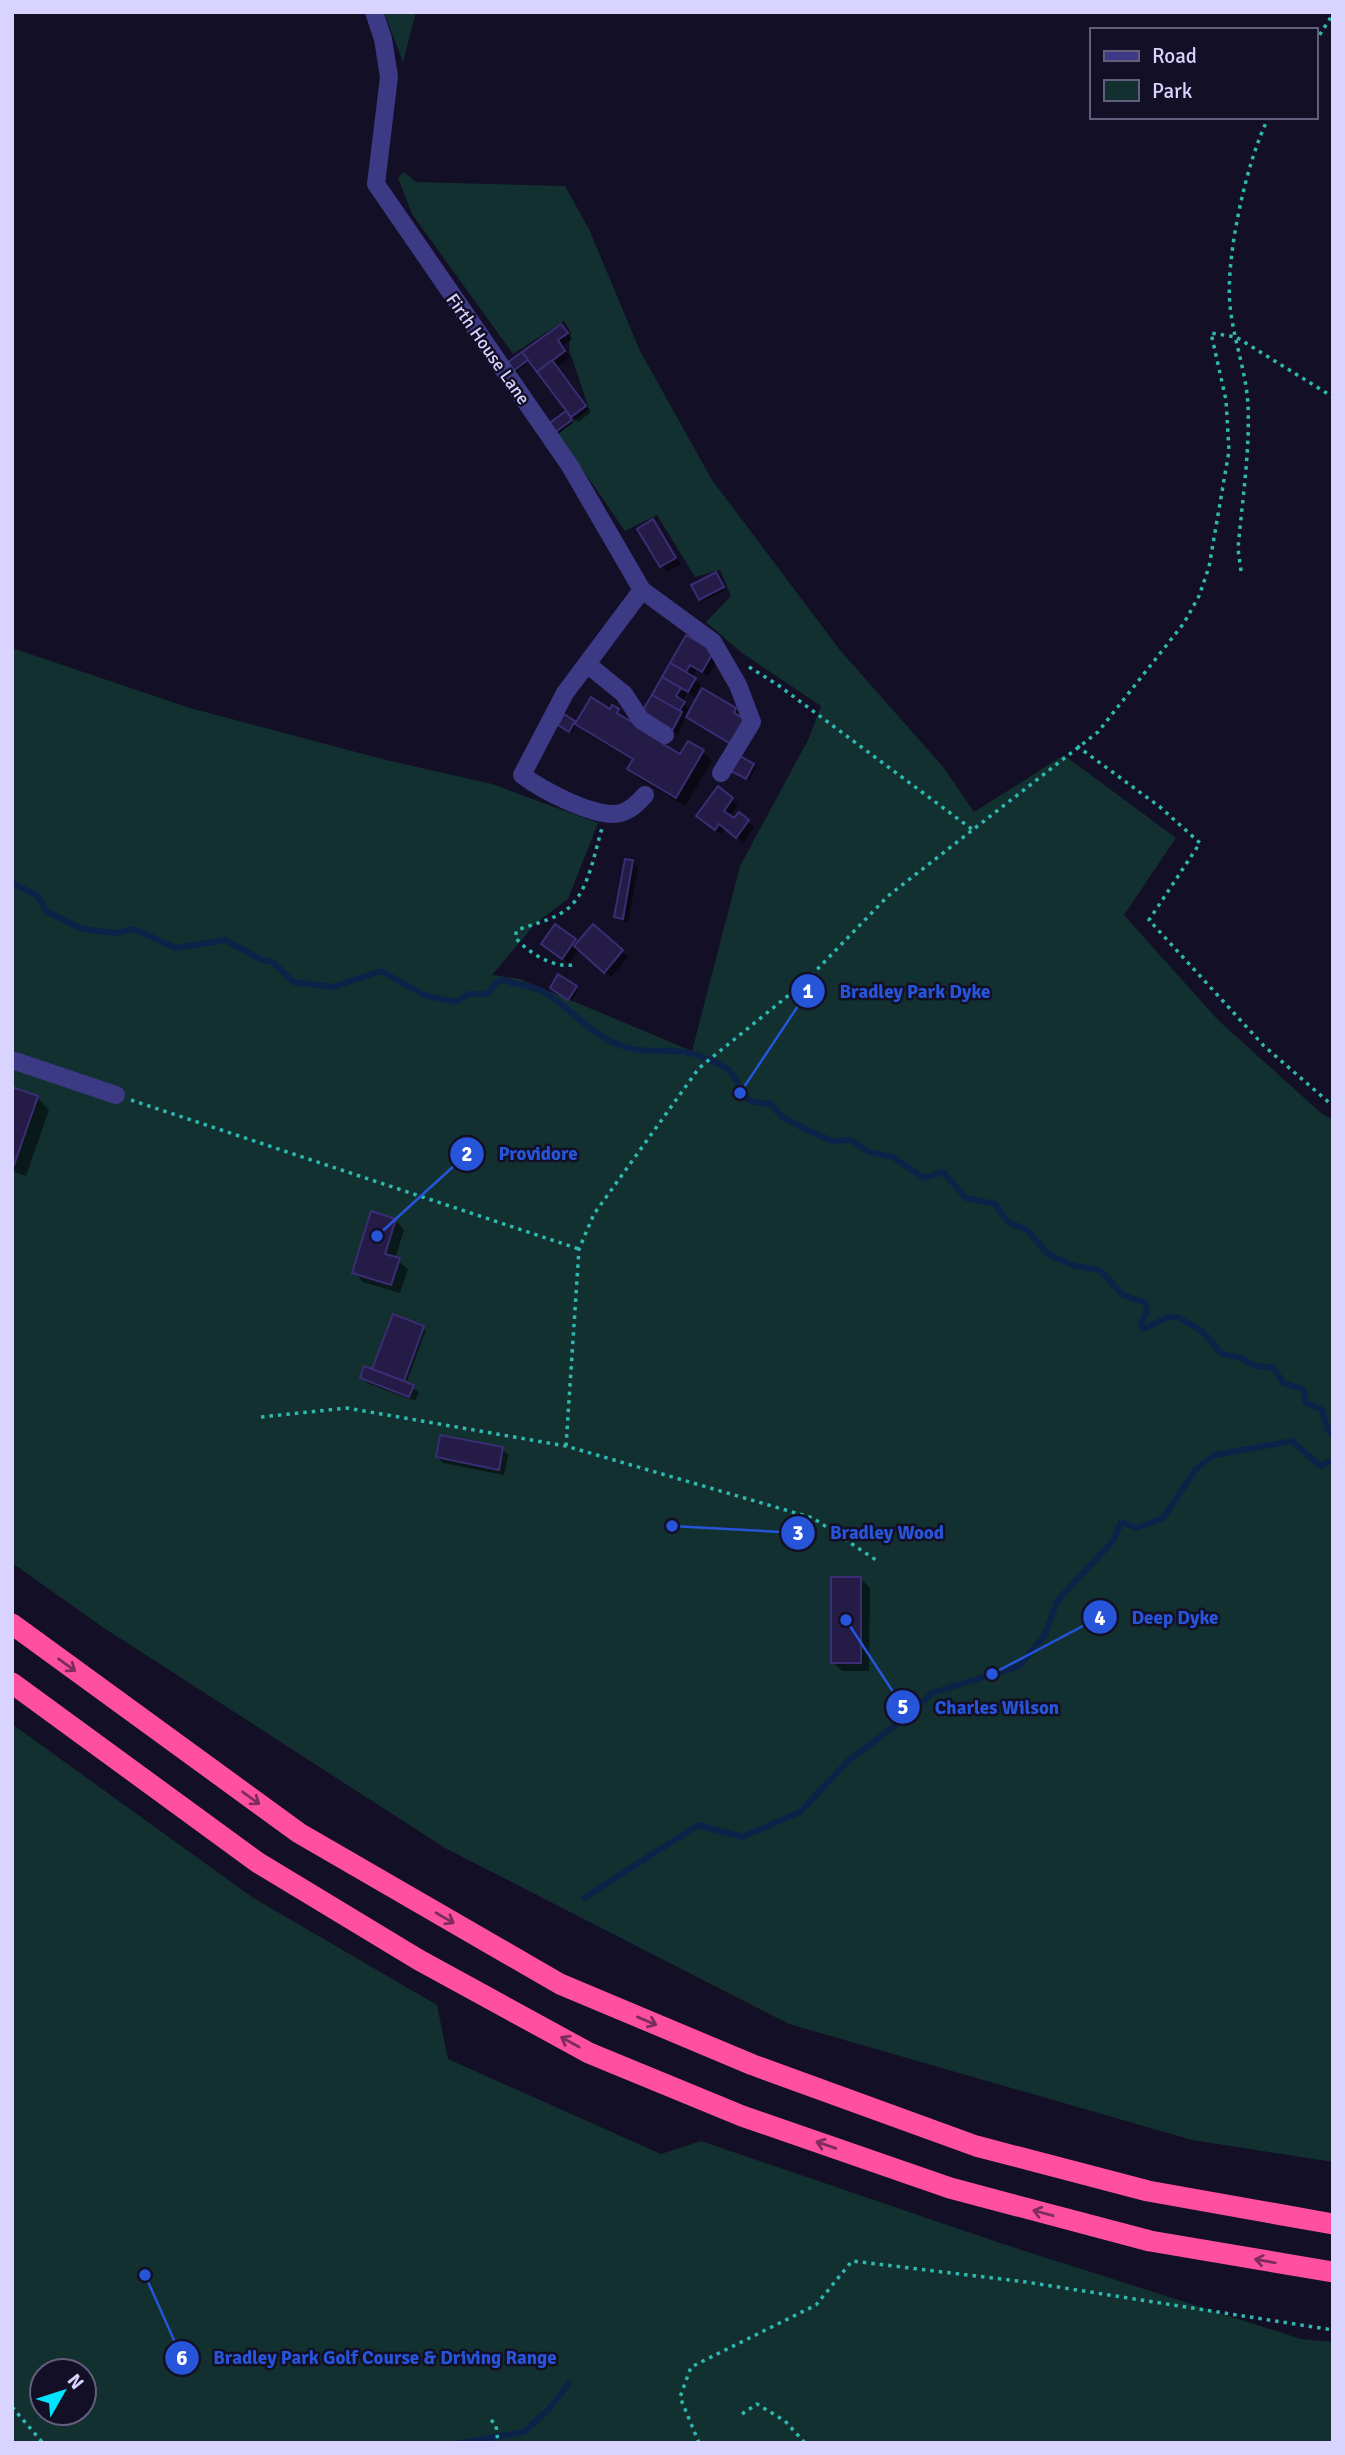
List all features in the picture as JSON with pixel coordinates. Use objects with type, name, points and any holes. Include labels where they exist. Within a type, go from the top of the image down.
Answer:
[{"type":"highway","points":[[12,1624],[299,1833],[560,1984],[753,2065],[976,2146],[1148,2191],[1333,2224]]},
{"type":"highway","points":[[12,1684],[257,1862],[419,1960],[589,2053],[742,2116],[950,2188],[1150,2241],[1333,2272]]},
{"type":"lane","name":"Firth House Lane","points":[[374,12],[383,39],[389,77],[376,174],[380,192],[570,466],[642,590],[713,642],[738,685],[752,722],[721,773]]},
{"type":"lane","points":[[642,590],[565,693],[522,775],[537,786],[607,813],[628,811],[645,795]]},
{"type":"lane","points":[[587,664],[624,694],[641,720],[665,734]]},
{"type":"lane","points":[[12,1060],[116,1095]]},
{"type":"path","points":[[1317,39],[1333,14]]},
{"type":"path","points":[[1241,571],[1238,549],[1248,405],[1244,364],[1230,305],[1231,272],[1251,158],[1268,119]]},
{"type":"path","points":[[566,1446],[579,1249],[594,1214],[699,1068],[805,982],[888,896],[1065,761],[1077,746],[1098,732],[1184,623],[1199,596],[1209,567],[1228,451],[1226,400],[1211,333],[1236,337],[1333,397]]},
{"type":"path","points":[[747,666],[778,684],[973,830]]},
{"type":"path","points":[[1077,746],[1160,807],[1200,843],[1149,920],[1264,1046],[1333,1106]]},
{"type":"path","points":[[572,965],[562,967],[547,960],[523,947],[515,937],[517,930],[545,922],[566,910],[578,897],[607,813]]},
{"type":"path","points":[[116,1095],[579,1249]]},
{"type":"path","points":[[261,1418],[346,1408],[566,1446],[813,1518],[876,1560]]},
{"type":"path","points":[[699,2443],[680,2397],[691,2367],[816,2305],[852,2262],[1026,2282],[1333,2330]]},
{"type":"path","points":[[742,2414],[757,2404],[785,2421],[805,2443]]},
{"type":"path","points":[[12,2407],[43,2443]]},
{"type":"path","points":[[491,2420],[496,2428],[498,2443]]},
{"type":"green space","points":[[384,12],[416,12],[403,62]]},
{"type":"green space","points":[[404,172],[416,182],[565,186],[589,229],[640,351],[712,480],[840,650],[944,768],[974,812],[1064,755],[1176,838],[1124,915],[1218,1020],[1321,1113],[1333,1120],[1333,2162],[1192,2140],[789,2024],[445,1848],[104,1628],[12,1563],[12,648],[190,708],[386,760],[492,784],[598,823],[568,899],[536,923],[492,975],[520,979],[692,1051],[740,866],[809,738],[821,706],[742,653],[706,622],[731,596],[720,570],[695,577],[657,515],[625,531],[558,434],[589,409],[569,349],[571,333],[564,321],[513,354],[412,214],[398,178]]},
{"type":"green space","points":[[12,1724],[252,1897],[437,2005],[448,2059],[661,2154],[701,2141],[1003,2244],[1301,2339],[1333,2342],[1333,2443],[12,2443]]},
{"type":"building","points":[[561,324],[568,333],[558,340],[565,351],[537,372],[522,352]]},
{"type":"building","points":[[522,352],[528,360],[513,371],[507,363]]},
{"type":"building","points":[[552,360],[586,406],[571,417],[537,372]]},
{"type":"building","points":[[566,411],[572,420],[554,433],[547,425]]},
{"type":"building","points":[[653,519],[676,558],[660,567],[637,529]]},
{"type":"building","points":[[716,572],[724,587],[699,600],[691,585]]},
{"type":"building","points":[[686,635],[714,651],[702,672],[690,665],[686,672],[670,663]]},
{"type":"building","points":[[670,663],[696,678],[688,692],[662,677]]},
{"type":"building","points":[[662,677],[681,688],[676,696],[685,702],[679,711],[652,695]]},
{"type":"building","points":[[702,688],[736,708],[734,713],[745,719],[731,744],[686,717]]},
{"type":"building","points":[[652,695],[682,712],[672,731],[641,713]]},
{"type":"building","points":[[591,697],[610,709],[612,705],[619,709],[617,713],[665,741],[663,744],[680,754],[688,741],[704,750],[676,798],[627,769],[633,759],[575,724]]},
{"type":"building","points":[[564,714],[575,721],[569,732],[558,725]]},
{"type":"building","points":[[740,756],[754,764],[746,779],[731,771]]},
{"type":"building","points":[[718,786],[733,798],[724,811],[734,818],[739,812],[749,820],[736,838],[719,824],[715,830],[696,816]]},
{"type":"building","points":[[625,859],[633,860],[623,919],[614,917]]},
{"type":"building","points":[[555,924],[576,939],[562,959],[541,944]]},
{"type":"building","points":[[593,924],[623,950],[604,973],[574,946]]},
{"type":"building","points":[[558,974],[577,986],[568,1000],[550,988]]},
{"type":"building","points":[[12,1087],[38,1096],[14,1165],[12,1164]]},
{"type":"building","points":[[371,1211],[396,1219],[385,1254],[400,1258],[391,1285],[352,1273]]},
{"type":"building","points":[[393,1314],[424,1326],[404,1381],[372,1369]]},
{"type":"building","points":[[364,1366],[414,1385],[409,1397],[360,1378]]},
{"type":"building","points":[[440,1435],[503,1447],[499,1470],[436,1457]]},
{"type":"building","points":[[831,1577],[861,1577],[861,1663],[831,1663]]},
{"type":"waterway","points":[[12,883],[38,896],[46,911],[82,929],[116,933],[134,929],[176,948],[225,940],[262,960],[273,962],[293,982],[333,987],[381,971],[424,995],[455,1002],[469,994],[487,994],[497,982],[504,980],[544,992],[591,1029],[622,1046],[684,1052],[711,1060],[729,1070],[746,1098],[759,1103],[770,1103],[782,1117],[803,1128],[832,1141],[851,1140],[869,1152],[893,1157],[924,1178],[943,1172],[966,1198],[995,1204],[1009,1223],[1026,1229],[1048,1254],[1075,1266],[1100,1270],[1123,1295],[1146,1303],[1147,1312],[1141,1323],[1143,1329],[1168,1317],[1178,1317],[1202,1331],[1222,1354],[1242,1358],[1254,1366],[1273,1367],[1283,1383],[1303,1389],[1306,1403],[1322,1410],[1328,1430],[1333,1435]]},
{"type":"waterway","points":[[584,1898],[698,1825],[742,1837],[800,1812],[848,1761],[909,1715],[932,1693],[1019,1666],[1045,1635],[1057,1601],[1113,1541],[1121,1522],[1136,1528],[1163,1518],[1195,1470],[1214,1455],[1292,1441],[1320,1466],[1333,1460]]},
{"type":"waterway","points":[[459,2443],[524,2432],[550,2408],[569,2383]]},
{"type":"place","name":"Bradley Park Dyke","points":[[740,1093]]},
{"type":"place","name":"Providore","points":[[377,1236]]},
{"type":"place","name":"Bradley Wood","points":[[672,1526]]},
{"type":"place","name":"Charles Wilson","points":[[846,1620]]},
{"type":"place","name":"Deep Dyke","points":[[992,1674]]},
{"type":"place","name":"Bradley Park Golf Course & Driving Range","points":[[145,2275]]}]
